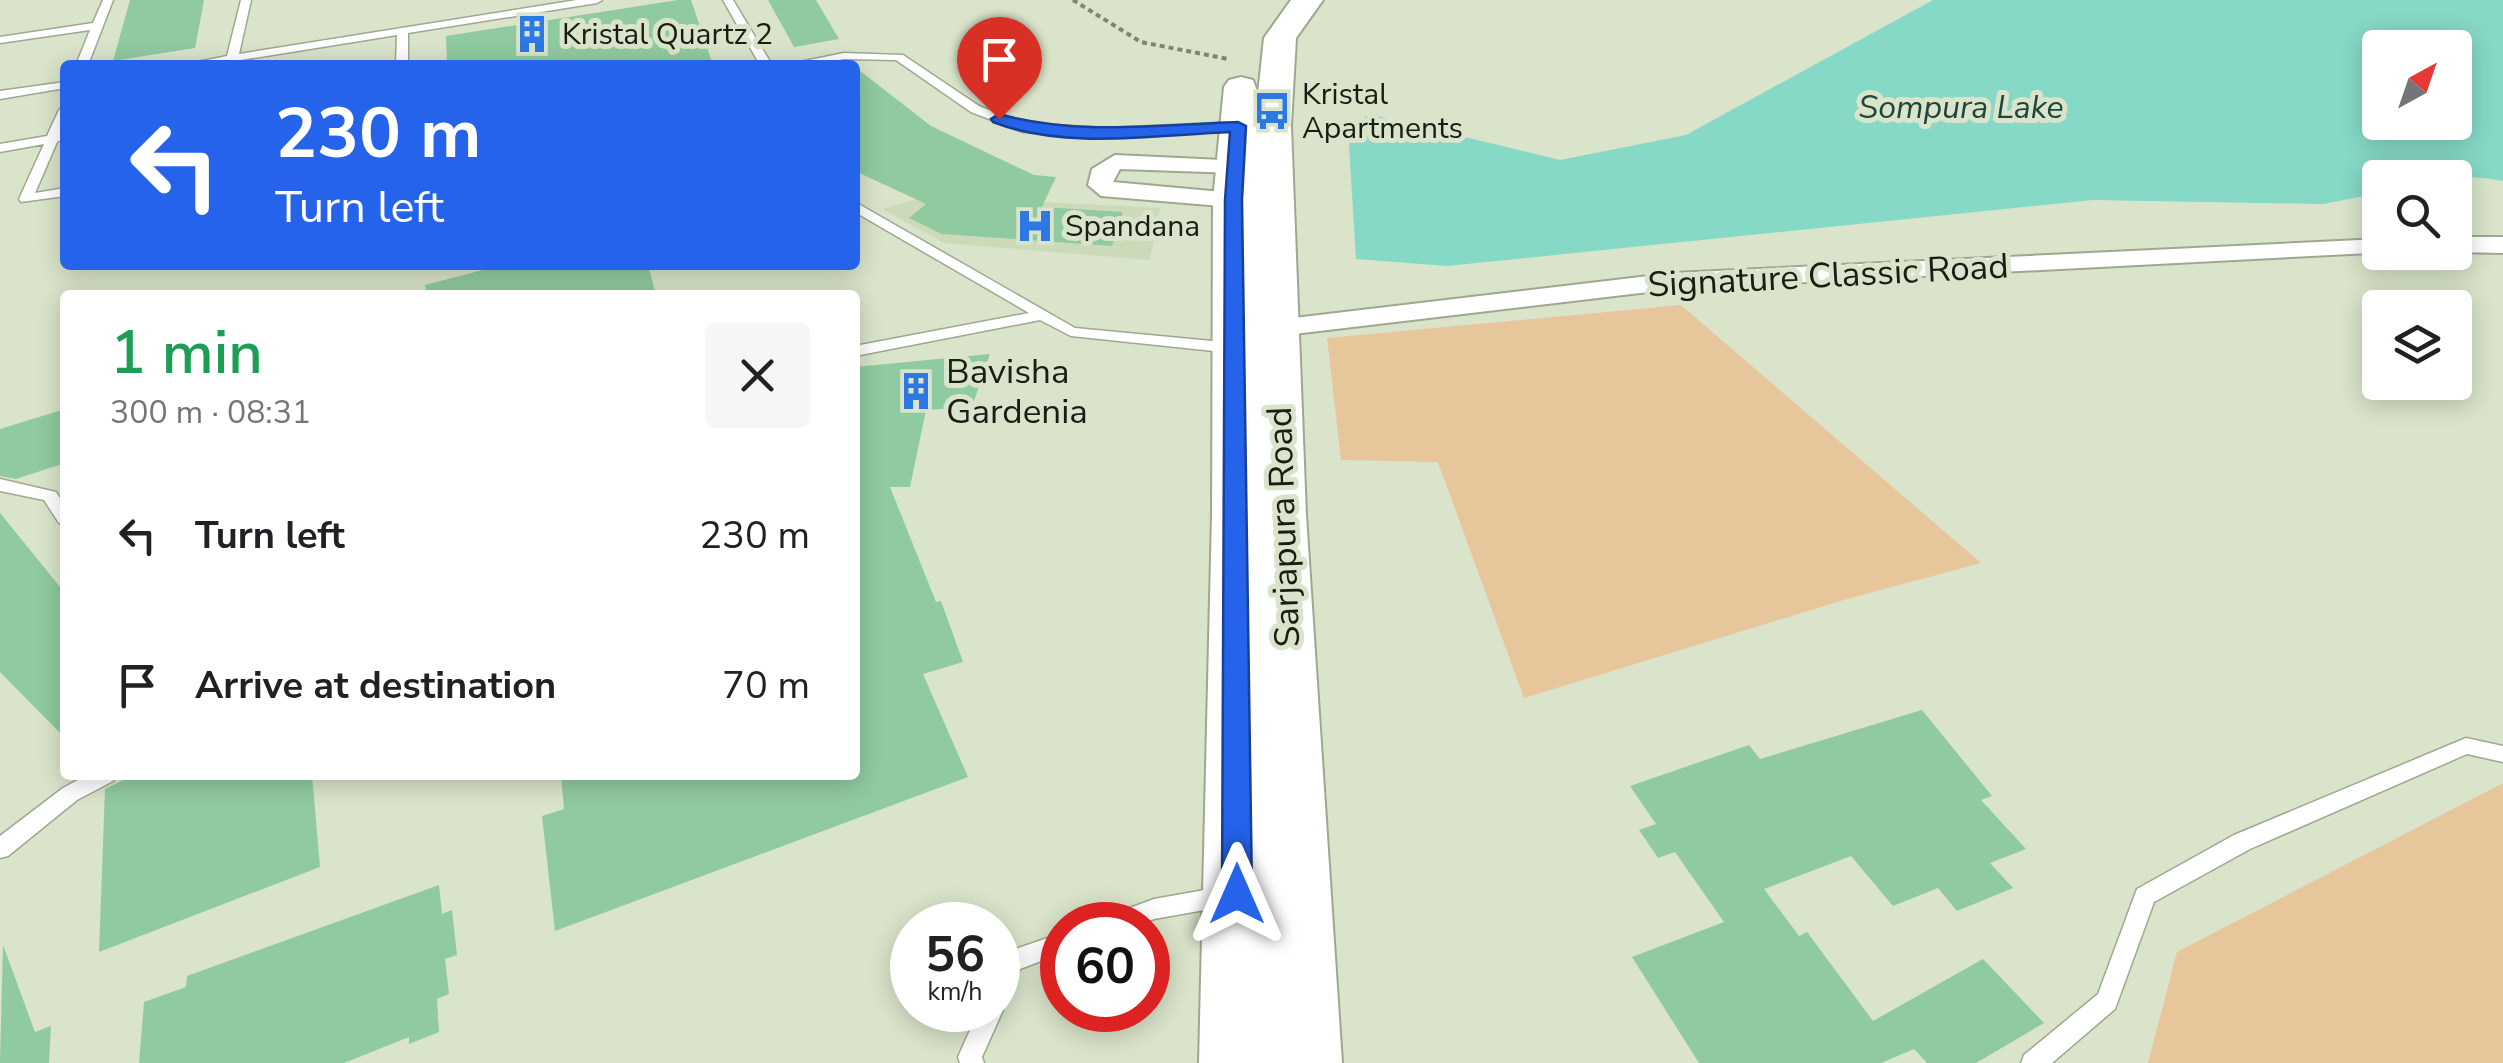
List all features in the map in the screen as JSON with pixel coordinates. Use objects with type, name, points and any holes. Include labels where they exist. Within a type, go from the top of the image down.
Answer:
[{"type":"main road","name":"Sarjapura Road","points":[[1255,338],[1244,62],[1261,22],[1277,0]]},
{"type":"main road","name":"Sarjapura Road","points":[[1305,1063],[1259,515],[1245,155],[1280,38],[1307,0]]},
{"type":"main road","name":"Sarjapura Road","points":[[1236,1063],[1237,894],[1259,515]]},
{"type":"street","points":[[2472,245],[2503,245]]},
{"type":"street","name":"Signature Classic Road","points":[[1255,338],[1674,280],[2362,249]]},
{"type":"lane","points":[[84,60],[108,0]]},
{"type":"lane","points":[[232,58],[246,0]]},
{"type":"lane","points":[[220,60],[597,0]]},
{"type":"lane","points":[[728,0],[763,60]]},
{"type":"lane","points":[[0,40],[98,26]]},
{"type":"lane","points":[[402,60],[403,31]]},
{"type":"lane","points":[[820,60],[844,56],[899,57],[975,109],[1024,128],[1111,132],[1245,155]]},
{"type":"lane","points":[[0,95],[60,86]]},
{"type":"lane","points":[[0,148],[59,138]]},
{"type":"lane","points":[[59,138],[26,199],[60,193]]},
{"type":"lane","points":[[860,209],[1071,332],[1255,338]]},
{"type":"lane","points":[[860,350],[1043,316]]},
{"type":"lane","points":[[0,485],[50,496],[60,511]]},
{"type":"lane","points":[[2033,1063],[2107,1001],[2146,896],[2242,842],[2466,746],[2503,754]]},
{"type":"lane","points":[[0,848],[70,794],[97,780]]},
{"type":"lane","points":[[1170,906],[1237,894]]},
{"type":"lane","points":[[972,1063],[970,1057],[981,1032]]},
{"type":"path","points":[[1073,0],[1140,42],[1244,62]]},
{"type":"shaded area","name":"Spandana","points":[[927,196],[1160,208],[1150,260],[944,243],[882,209]]},
{"type":"shaded area","points":[[1681,305],[1981,563],[1847,599],[1524,698],[1438,462],[1341,460],[1327,338]]},
{"type":"shaded area","points":[[2503,783],[2503,1063],[2148,1063],[2177,952]]},
{"type":"water","name":"Sompura Lake","points":[[1933,0],[2503,0],[2503,181],[2472,178],[2472,160],[2362,160],[2362,196],[2323,204],[2093,200],[1447,266],[1356,259],[1348,129],[1370,114],[1560,160],[1686,135]]},
{"type":"building","points":[[130,0],[204,0],[195,48],[113,60]]},
{"type":"building","name":"Kristal Quartz 2","points":[[691,0],[711,60],[447,60],[446,36]]},
{"type":"building","points":[[768,0],[816,0],[839,39],[794,47]]},
{"type":"building","points":[[860,71],[931,126],[1034,175],[1056,177],[1042,207],[1123,212],[1112,246],[942,234],[909,218],[926,204],[860,173]]},
{"type":"building","points":[[483,270],[649,270],[655,290],[426,290],[425,285]]},
{"type":"building","points":[[990,354],[972,407],[926,410],[910,487],[890,487],[936,602],[941,601],[963,662],[923,674],[968,777],[555,931],[542,816],[564,809],[561,780],[860,780],[860,367]]},
{"type":"building","points":[[60,411],[60,465],[16,479],[0,476],[0,429]]},
{"type":"building","points":[[0,513],[60,587],[60,733],[0,672]]},
{"type":"building","points":[[1922,710],[1992,796],[1981,800],[2026,849],[1990,863],[2013,888],[1957,911],[1938,888],[1893,906],[1851,856],[1764,889],[1799,936],[1807,932],[1873,1021],[1983,959],[2044,1023],[1976,1063],[1927,1063],[1914,1049],[1881,1063],[1699,1063],[1632,957],[1724,922],[1675,852],[1658,858],[1639,830],[1656,824],[1630,786],[1749,745],[1760,759]]},
{"type":"building","points":[[124,780],[312,780],[320,867],[99,952],[105,789]]},
{"type":"building","points":[[439,885],[442,914],[452,910],[457,955],[445,959],[449,994],[437,999],[439,1032],[409,1044],[409,1037],[344,1063],[139,1063],[144,1002],[186,987],[187,976]]},
{"type":"building","points":[[3,945],[35,1032],[51,1026],[49,1063],[0,1063]]},
{"type":"place","name":"Kristal Quartz 2","points":[[532,34]]},
{"type":"place","name":"Kristal Apartments","points":[[1272,111]]},
{"type":"place","name":"Spandana","points":[[1035,226]]},
{"type":"place","name":"Bavisha Gardenia","points":[[916,391]]},
{"type":"route","points":[[999,119],[1024,128],[1111,132],[1238,126],[1234,200],[1237,894]]}]
